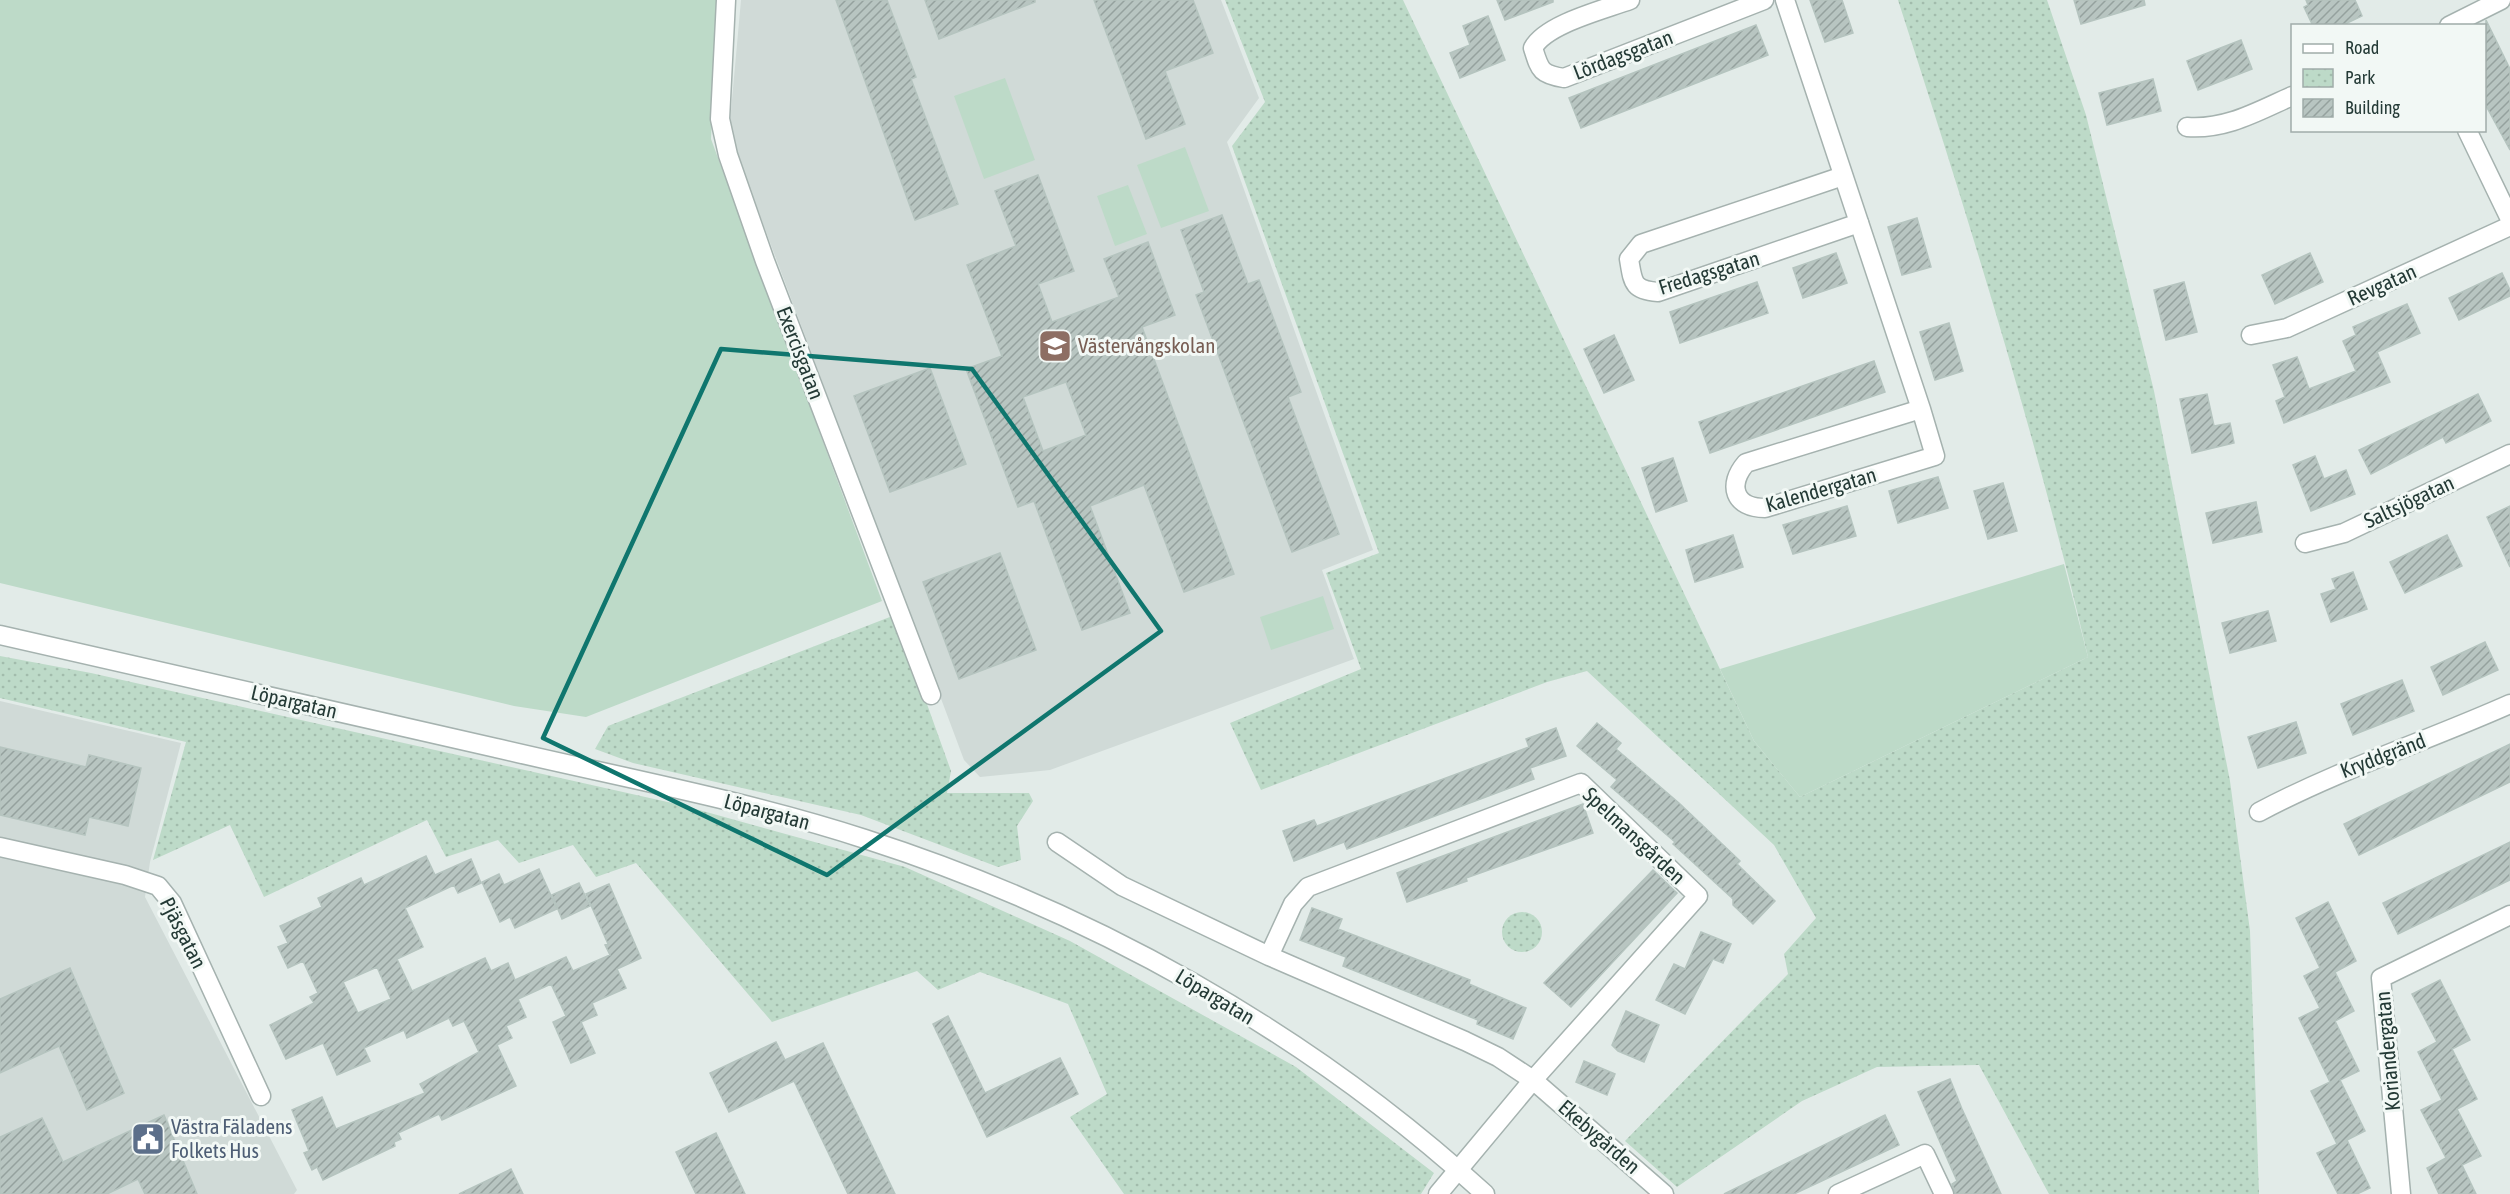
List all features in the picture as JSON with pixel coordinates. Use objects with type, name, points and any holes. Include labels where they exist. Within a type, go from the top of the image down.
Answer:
[{"type":"street","name":"Exercisgatan","points":[[726,0],[720,119],[728,156],[765,261],[931,695]]},
{"type":"street","name":"Lördagsgatan","points":[[1630,0],[1551,30],[1538,39],[1533,48],[1539,69],[1549,76],[1564,78],[1764,0]]},
{"type":"street","name":"Kalendergatan","points":[[1785,0],[1921,409],[1935,456],[1765,508],[1751,508],[1740,499],[1735,486],[1736,475],[1746,463],[1921,409]]},
{"type":"street","points":[[2453,24],[2501,0]]},
{"type":"street","points":[[2187,127],[2208,128],[2234,122],[2291,96]]},
{"type":"street","points":[[2469,132],[2510,219]]},
{"type":"street","name":"Fredagsgatan","points":[[1843,176],[1641,244],[1629,259],[1633,282],[1643,291],[1658,292],[1859,223]]},
{"type":"street","name":"Revgatan","points":[[2251,335],[2287,328],[2510,226]]},
{"type":"street","name":"Saltsjögatan","points":[[2305,543],[2344,532],[2510,454]]},
{"type":"street","name":"Löpargatan","points":[[0,635],[729,801],[829,828],[968,875],[1113,940],[1174,972],[1277,1034],[1376,1104],[1485,1194]]},
{"type":"street","name":"Kryddgränd","points":[[2259,812],[2313,783],[2456,728],[2510,704]]},
{"type":"street","name":"Spelmansgården","points":[[1269,956],[1293,904],[1308,887],[1581,783],[1698,896],[1533,1080],[1460,1172]]},
{"type":"street","points":[[1057,842],[1122,886],[1269,956],[1498,1056],[1533,1080]]},
{"type":"street","name":"Pjäsgatan","points":[[0,847],[125,875],[158,886],[172,903],[261,1096]]},
{"type":"street","name":"Koriandergatan","points":[[2402,1194],[2381,978],[2510,915]]},
{"type":"street","name":"Ekebygården","points":[[1533,1080],[1664,1194]]},
{"type":"street","points":[[1838,1194],[1926,1154],[1944,1194]]},
{"type":"street","points":[[1438,1194],[1460,1172]]},
{"type":"highlighted area","points":[[721,349],[972,369],[1161,631],[827,875],[543,738]]},
{"type":"shaded area","name":"Västervångskolan","points":[[741,0],[1221,0],[1259,98],[1227,142],[1373,550],[1322,570],[1354,659],[1050,770],[980,777],[964,760],[729,133]]},
{"type":"shaded area","points":[[0,701],[181,743],[150,862],[145,897],[297,1190],[294,1194],[0,1194]]},
{"type":"green space","points":[[0,0],[717,0],[711,139],[882,601],[586,717],[514,706],[0,583]]},
{"type":"green space","points":[[1225,0],[1403,0],[1754,741],[1800,797],[2088,657],[2046,491],[2000,327],[1898,0],[2047,0],[2086,115],[2154,391],[2230,781],[2250,931],[2259,1194],[2049,1194],[1979,1065],[1877,1067],[1802,1101],[1677,1187],[1625,1141],[1788,974],[1784,954],[1816,918],[1774,845],[1587,671],[1547,682],[1261,790],[1230,723],[1361,669],[1326,573],[1379,553],[1232,146],[1265,102]]},
{"type":"green space","points":[[1005,78],[1035,160],[984,179],[954,96]]},
{"type":"green space","points":[[1185,147],[1209,211],[1161,228],[1137,165]]},
{"type":"green space","points":[[1128,185],[1147,234],[1115,246],[1097,196]]},
{"type":"green space","points":[[2064,564],[2088,657],[1800,797],[1754,741],[1720,669]]},
{"type":"green space","points":[[1323,596],[1334,629],[1271,650],[1260,617]]},
{"type":"green space","points":[[895,615],[951,771],[947,793],[1029,793],[1033,801],[1017,826],[1021,860],[998,867],[861,815],[633,763],[595,749],[608,726]]},
{"type":"green space","points":[[0,656],[91,673],[681,805],[905,867],[1070,941],[1296,1067],[1434,1173],[1421,1194],[1124,1194],[1070,1117],[1107,1094],[1068,1004],[980,972],[938,990],[917,971],[772,1022],[636,863],[596,877],[573,845],[519,863],[498,840],[446,857],[427,820],[264,897],[230,825],[153,860],[186,742],[0,698]]},
{"type":"green space","points":[[1522,912],[1530,913],[1536,918],[1541,924],[1541,940],[1536,946],[1530,951],[1522,952],[1514,951],[1508,946],[1503,940],[1502,932],[1503,924],[1508,918],[1514,913]]},
{"type":"building","points":[[836,0],[887,0],[916,77],[911,79],[958,204],[915,220]]},
{"type":"building","points":[[925,0],[1035,0],[1035,2],[939,39]]},
{"type":"building","points":[[1094,0],[1193,0],[1213,53],[1165,71],[1185,124],[1146,139]]},
{"type":"building","points":[[1497,0],[1553,0],[1553,2],[1505,20]]},
{"type":"building","points":[[1810,0],[1842,0],[1853,33],[1825,42]]},
{"type":"building","points":[[2074,0],[2144,0],[2145,5],[2081,24]]},
{"type":"building","points":[[2306,0],[2355,0],[2362,16],[2345,24],[2312,24],[2304,7],[2308,5]]},
{"type":"building","points":[[1488,16],[1505,60],[1460,78],[1450,53],[1470,45],[1463,26]]},
{"type":"building","points":[[2486,20],[2510,69],[2510,150],[2486,106]]},
{"type":"building","points":[[1756,25],[1768,55],[1581,128],[1569,98]]},
{"type":"building","points":[[2241,40],[2252,69],[2198,90],[2187,61]]},
{"type":"building","points":[[2153,79],[2161,111],[2107,125],[2099,93]]},
{"type":"building","points":[[1038,175],[1074,271],[1038,284],[1052,322],[1119,297],[1104,259],[1148,242],[1175,315],[1142,327],[1234,574],[1184,592],[1144,485],[1090,506],[1130,613],[1082,630],[1034,501],[1018,507],[966,369],[1002,356],[967,265],[1016,246],[995,191]],"holes":[[[1066,382],[1086,435],[1043,451],[1023,397]]]},
{"type":"building","points":[[1222,215],[1248,284],[1259,280],[1301,392],[1288,397],[1339,534],[1292,552],[1196,295],[1204,292],[1181,230]]},
{"type":"building","points":[[1917,218],[1931,267],[1902,275],[1888,227]]},
{"type":"building","points":[[1836,253],[1847,283],[1803,298],[1793,268]]},
{"type":"building","points":[[2310,253],[2323,282],[2275,304],[2262,275]]},
{"type":"building","points":[[2502,273],[2510,290],[2510,296],[2459,320],[2449,298]]},
{"type":"building","points":[[1757,282],[1768,313],[1680,343],[1670,312]]},
{"type":"building","points":[[2184,282],[2197,332],[2166,340],[2154,290]]},
{"type":"building","points":[[2407,304],[2420,333],[2377,352],[2390,382],[2284,423],[2276,401],[2285,397],[2273,365],[2297,357],[2309,389],[2356,371],[2343,341],[2356,335],[2353,327]]},
{"type":"building","points":[[1949,323],[1963,371],[1935,380],[1920,332]]},
{"type":"building","points":[[1614,335],[1634,380],[1604,393],[1584,349]]},
{"type":"building","points":[[1874,361],[1885,392],[1710,453],[1699,422]]},
{"type":"building","points":[[930,368],[966,464],[890,492],[854,396]]},
{"type":"building","points":[[2207,394],[2214,426],[2230,423],[2234,443],[2192,453],[2180,399]]},
{"type":"building","points":[[2478,394],[2491,421],[2446,443],[2443,437],[2371,474],[2359,450]]},
{"type":"building","points":[[2315,456],[2324,479],[2346,470],[2355,494],[2311,511],[2293,465]]},
{"type":"building","points":[[1673,458],[1687,501],[1656,512],[1642,468]]},
{"type":"building","points":[[1938,477],[1948,508],[1898,523],[1889,491]]},
{"type":"building","points":[[2003,483],[2017,531],[1988,539],[1974,491]]},
{"type":"building","points":[[2256,502],[2262,532],[2213,543],[2206,513]]},
{"type":"building","points":[[1847,506],[1856,536],[1793,554],[1783,525]]},
{"type":"building","points":[[2510,506],[2510,567],[2487,517]]},
{"type":"building","points":[[1733,535],[1743,567],[1695,582],[1686,550]]},
{"type":"building","points":[[2447,535],[2462,566],[2405,593],[2390,562]]},
{"type":"building","points":[[1000,553],[1036,650],[959,679],[923,582]]},
{"type":"building","points":[[2353,572],[2367,609],[2331,622],[2321,594],[2336,589],[2332,579]]},
{"type":"building","points":[[2268,611],[2276,641],[2230,653],[2222,623]]},
{"type":"building","points":[[2485,642],[2498,670],[2443,695],[2431,667]]},
{"type":"building","points":[[2402,680],[2414,711],[2353,735],[2341,704]]},
{"type":"building","points":[[2296,722],[2306,753],[2258,768],[2248,737]]},
{"type":"building","points":[[1597,723],[1621,743],[1616,749],[1679,803],[1740,861],[1737,864],[1775,901],[1753,924],[1733,905],[1733,899],[1673,844],[1675,842],[1611,787],[1617,780],[1577,746]]},
{"type":"building","points":[[1556,728],[1566,756],[1530,768],[1534,779],[1347,849],[1344,842],[1294,861],[1283,831],[1314,820],[1317,826],[1529,747],[1526,739]]},
{"type":"building","points":[[2510,744],[2510,782],[2359,855],[2344,824]]},
{"type":"building","points":[[0,747],[86,767],[89,755],[141,768],[128,826],[89,817],[85,835],[0,815]]},
{"type":"building","points":[[1583,804],[1593,833],[1466,878],[1467,881],[1407,902],[1397,873]]},
{"type":"building","points":[[2510,842],[2510,880],[2398,934],[2383,903]]},
{"type":"building","points":[[426,856],[435,875],[471,859],[481,883],[458,893],[454,885],[405,908],[423,947],[397,959],[412,991],[485,958],[491,971],[508,963],[515,980],[566,957],[573,971],[610,955],[605,945],[608,944],[586,894],[609,884],[641,958],[617,969],[626,988],[592,1003],[597,1015],[581,1022],[595,1053],[571,1063],[553,1022],[566,1016],[551,984],[518,999],[526,1017],[506,1026],[512,1038],[497,1045],[516,1086],[442,1120],[439,1114],[398,1133],[401,1139],[394,1142],[395,1146],[323,1180],[317,1167],[312,1170],[304,1153],[309,1151],[292,1110],[322,1097],[336,1129],[425,1093],[420,1084],[479,1052],[464,1021],[453,1026],[449,1018],[407,1038],[404,1030],[364,1048],[370,1061],[337,1075],[323,1043],[286,1059],[270,1025],[314,1003],[310,997],[318,993],[303,961],[288,968],[278,947],[288,943],[280,926],[322,907],[318,898],[361,878],[364,885]],"holes":[[[377,967],[391,999],[358,1013],[343,982]]]},
{"type":"building","points":[[539,869],[557,909],[515,928],[510,917],[500,922],[482,882],[499,874],[504,885]]},
{"type":"building","points":[[1653,870],[1677,893],[1571,1007],[1544,983]]},
{"type":"building","points":[[579,883],[590,906],[562,919],[552,895]]},
{"type":"building","points":[[2328,902],[2356,961],[2335,972],[2354,1011],[2335,1021],[2359,1071],[2340,1080],[2365,1131],[2347,1140],[2370,1188],[2357,1194],[2338,1194],[2317,1153],[2337,1144],[2311,1091],[2330,1082],[2299,1018],[2320,1008],[2304,976],[2320,968],[2296,918]]},
{"type":"building","points":[[1312,908],[1342,919],[1338,929],[1470,980],[1469,984],[1526,1008],[1513,1039],[1477,1024],[1478,1020],[1343,966],[1346,957],[1300,940]]},
{"type":"building","points":[[1701,932],[1731,944],[1723,963],[1713,959],[1685,1014],[1656,1000],[1674,964],[1685,969]]},
{"type":"building","points":[[70,968],[124,1093],[87,1110],[59,1046],[0,1073],[0,999]]},
{"type":"building","points":[[2440,980],[2470,1040],[2452,1049],[2477,1099],[2457,1109],[2481,1156],[2462,1165],[2476,1194],[2439,1194],[2427,1168],[2446,1158],[2421,1110],[2442,1100],[2418,1052],[2437,1042],[2412,994]]},
{"type":"building","points":[[1626,1011],[1659,1025],[1644,1062],[1618,1051],[1612,1045]]},
{"type":"building","points":[[948,1016],[985,1093],[1060,1058],[1078,1094],[987,1137],[933,1024]]},
{"type":"building","points":[[776,1042],[785,1060],[823,1043],[895,1194],[848,1194],[794,1081],[729,1112],[710,1073]]},
{"type":"building","points":[[1584,1061],[1615,1074],[1607,1095],[1576,1082]]},
{"type":"building","points":[[1950,1079],[2001,1194],[1955,1194],[1952,1184],[1957,1181],[1918,1092]]},
{"type":"building","points":[[164,1115],[197,1194],[145,1194],[138,1179],[107,1194],[0,1194],[0,1137],[42,1118],[63,1162]]},
{"type":"building","points":[[1885,1115],[1899,1145],[1794,1194],[1724,1194]]},
{"type":"building","points":[[716,1133],[745,1194],[696,1194],[676,1152]]},
{"type":"building","points":[[511,1169],[523,1194],[459,1194]]},
{"type":"place","name":"Västervångskolan","points":[[1055,346]]},
{"type":"place","name":"Västra Fäladens Folkets Hus","points":[[148,1139]]}]
